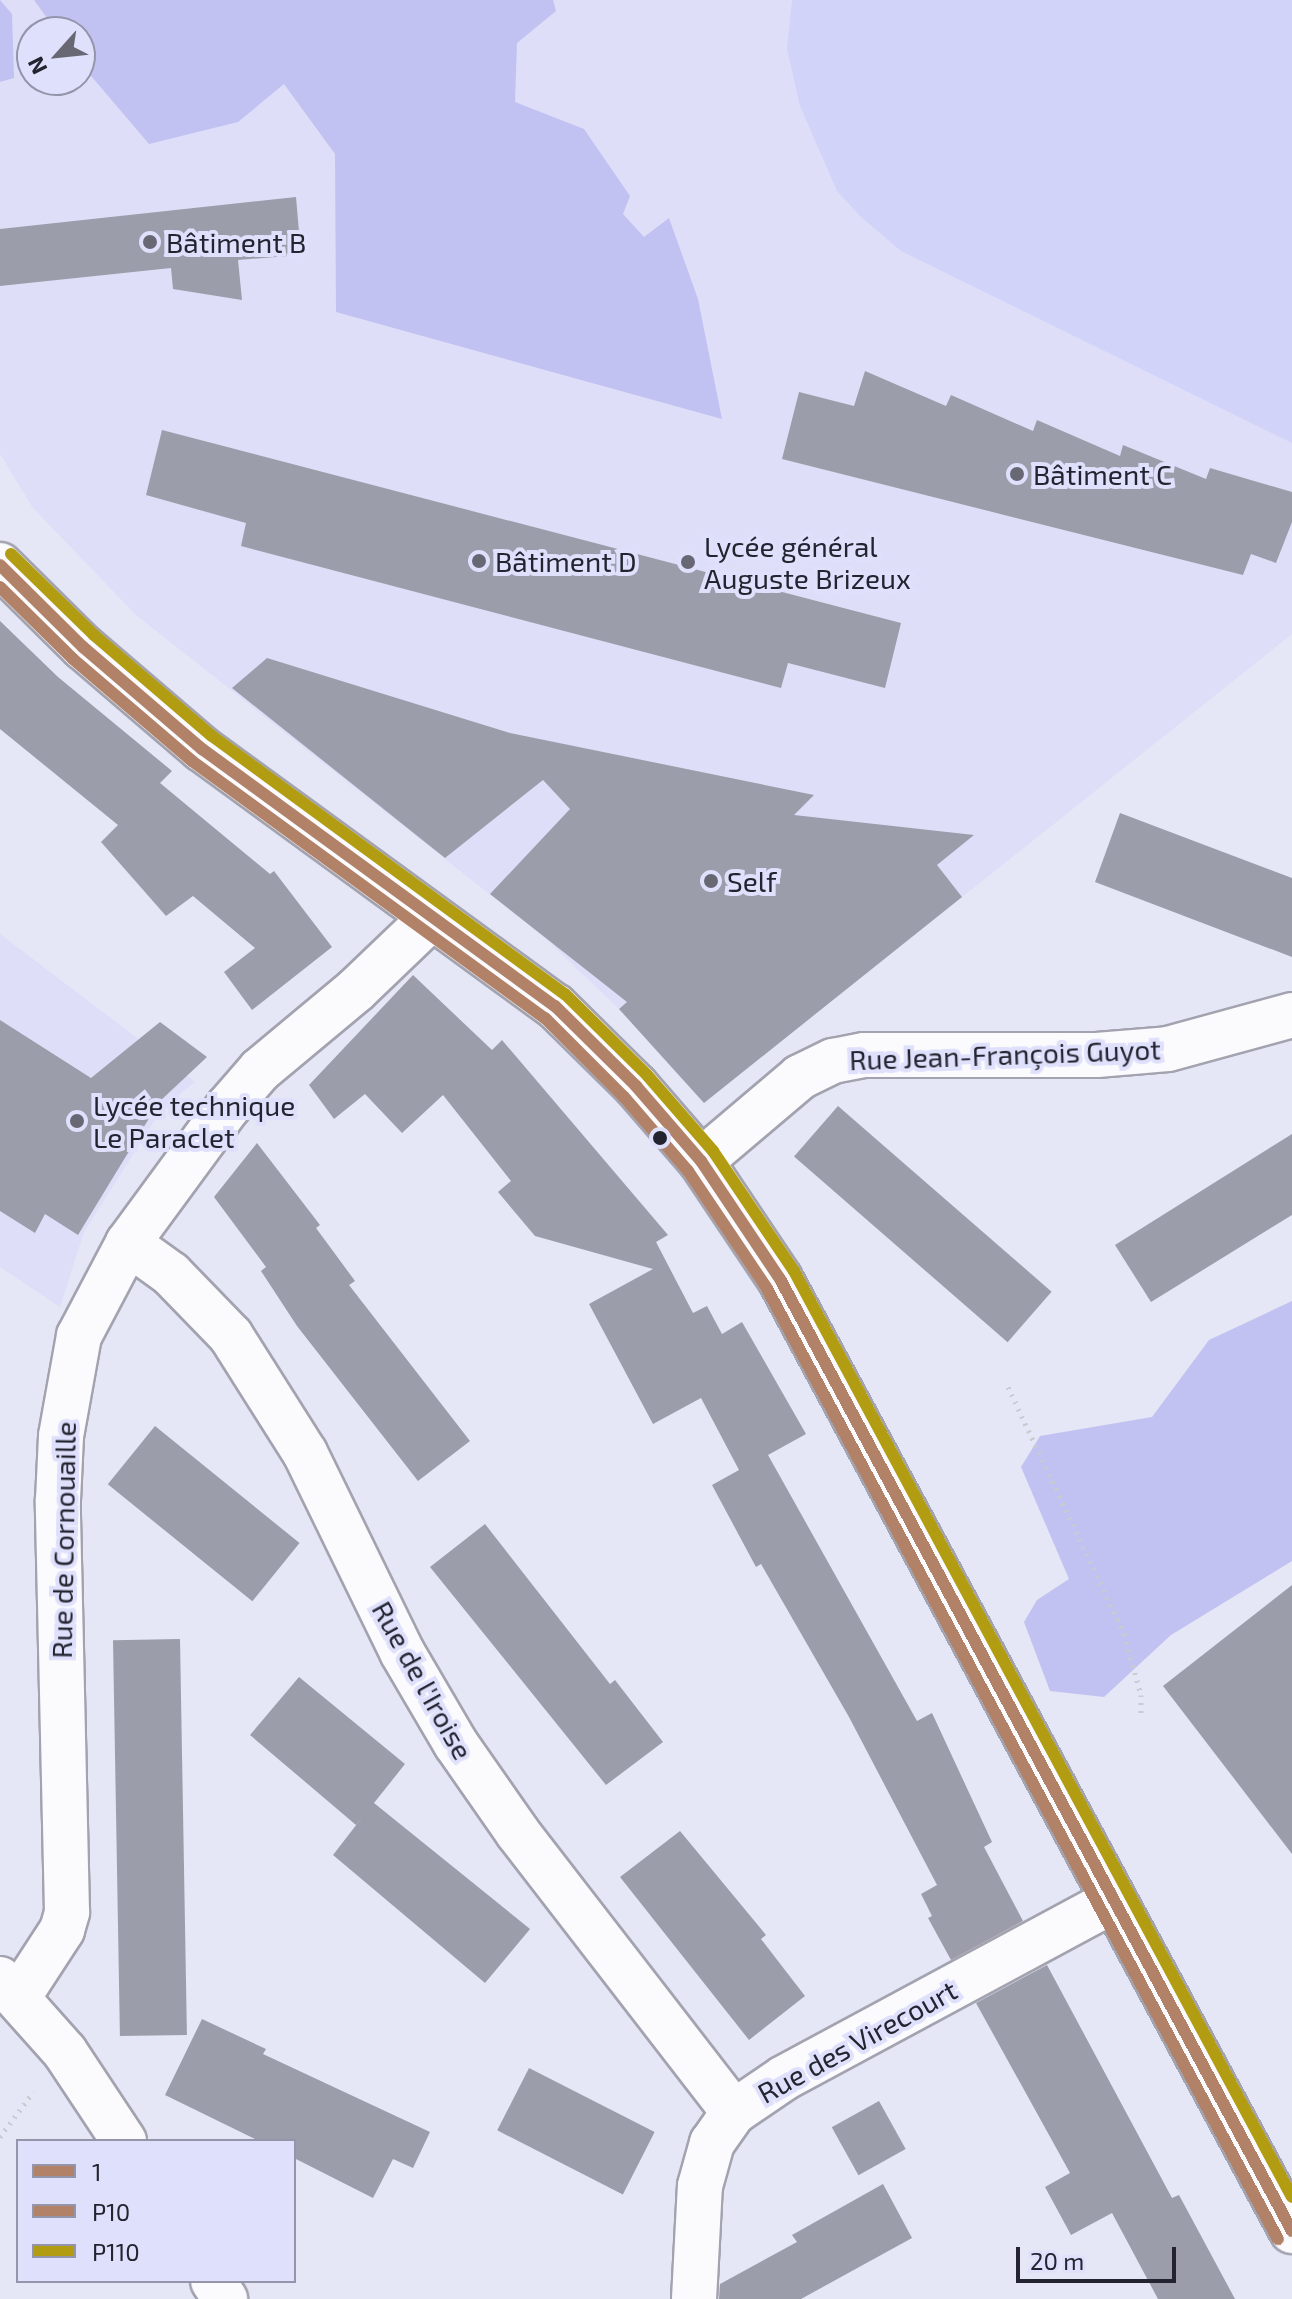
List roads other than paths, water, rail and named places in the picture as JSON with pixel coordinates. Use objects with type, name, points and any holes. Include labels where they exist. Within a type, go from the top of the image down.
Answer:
[{"type":"street","points":[[0,565],[83,647],[202,749],[580,1029],[701,1161],[780,1279],[1111,1902],[1292,2231]]},
{"type":"street","name":"Rue de Cornouaille","points":[[10,1987],[62,1930],[67,1912],[58,1500],[67,1385],[89,1312],[128,1243],[260,1070],[356,990],[431,918]]},
{"type":"street","name":"Rue Jean-François Guyot","points":[[701,1161],[800,1077],[833,1061],[864,1055],[1097,1055],[1168,1049],[1292,1015]]},
{"type":"street","name":"Rue de l'Iroise","points":[[128,1243],[171,1274],[231,1336],[305,1453],[402,1652],[456,1744],[518,1833],[734,2112]]},
{"type":"street","name":"Rue des Virecourt","points":[[694,2299],[700,2186],[712,2143],[734,2112],[784,2078],[1111,1902]]},
{"type":"street","points":[[10,1987],[65,2052],[123,2139]]},
{"type":"place","name":"Bâtiment B","points":[[150,242]]},
{"type":"place","name":"Bâtiment C","points":[[1017,474]]},
{"type":"place","name":"Bâtiment D","points":[[479,561]]},
{"type":"place","name":"Lycée général Auguste Brizeux","points":[[688,562]]},
{"type":"place","name":"Self","points":[[711,881]]},
{"type":"place","name":"Lycée technique Le Paraclet","points":[[77,1121]]}]
